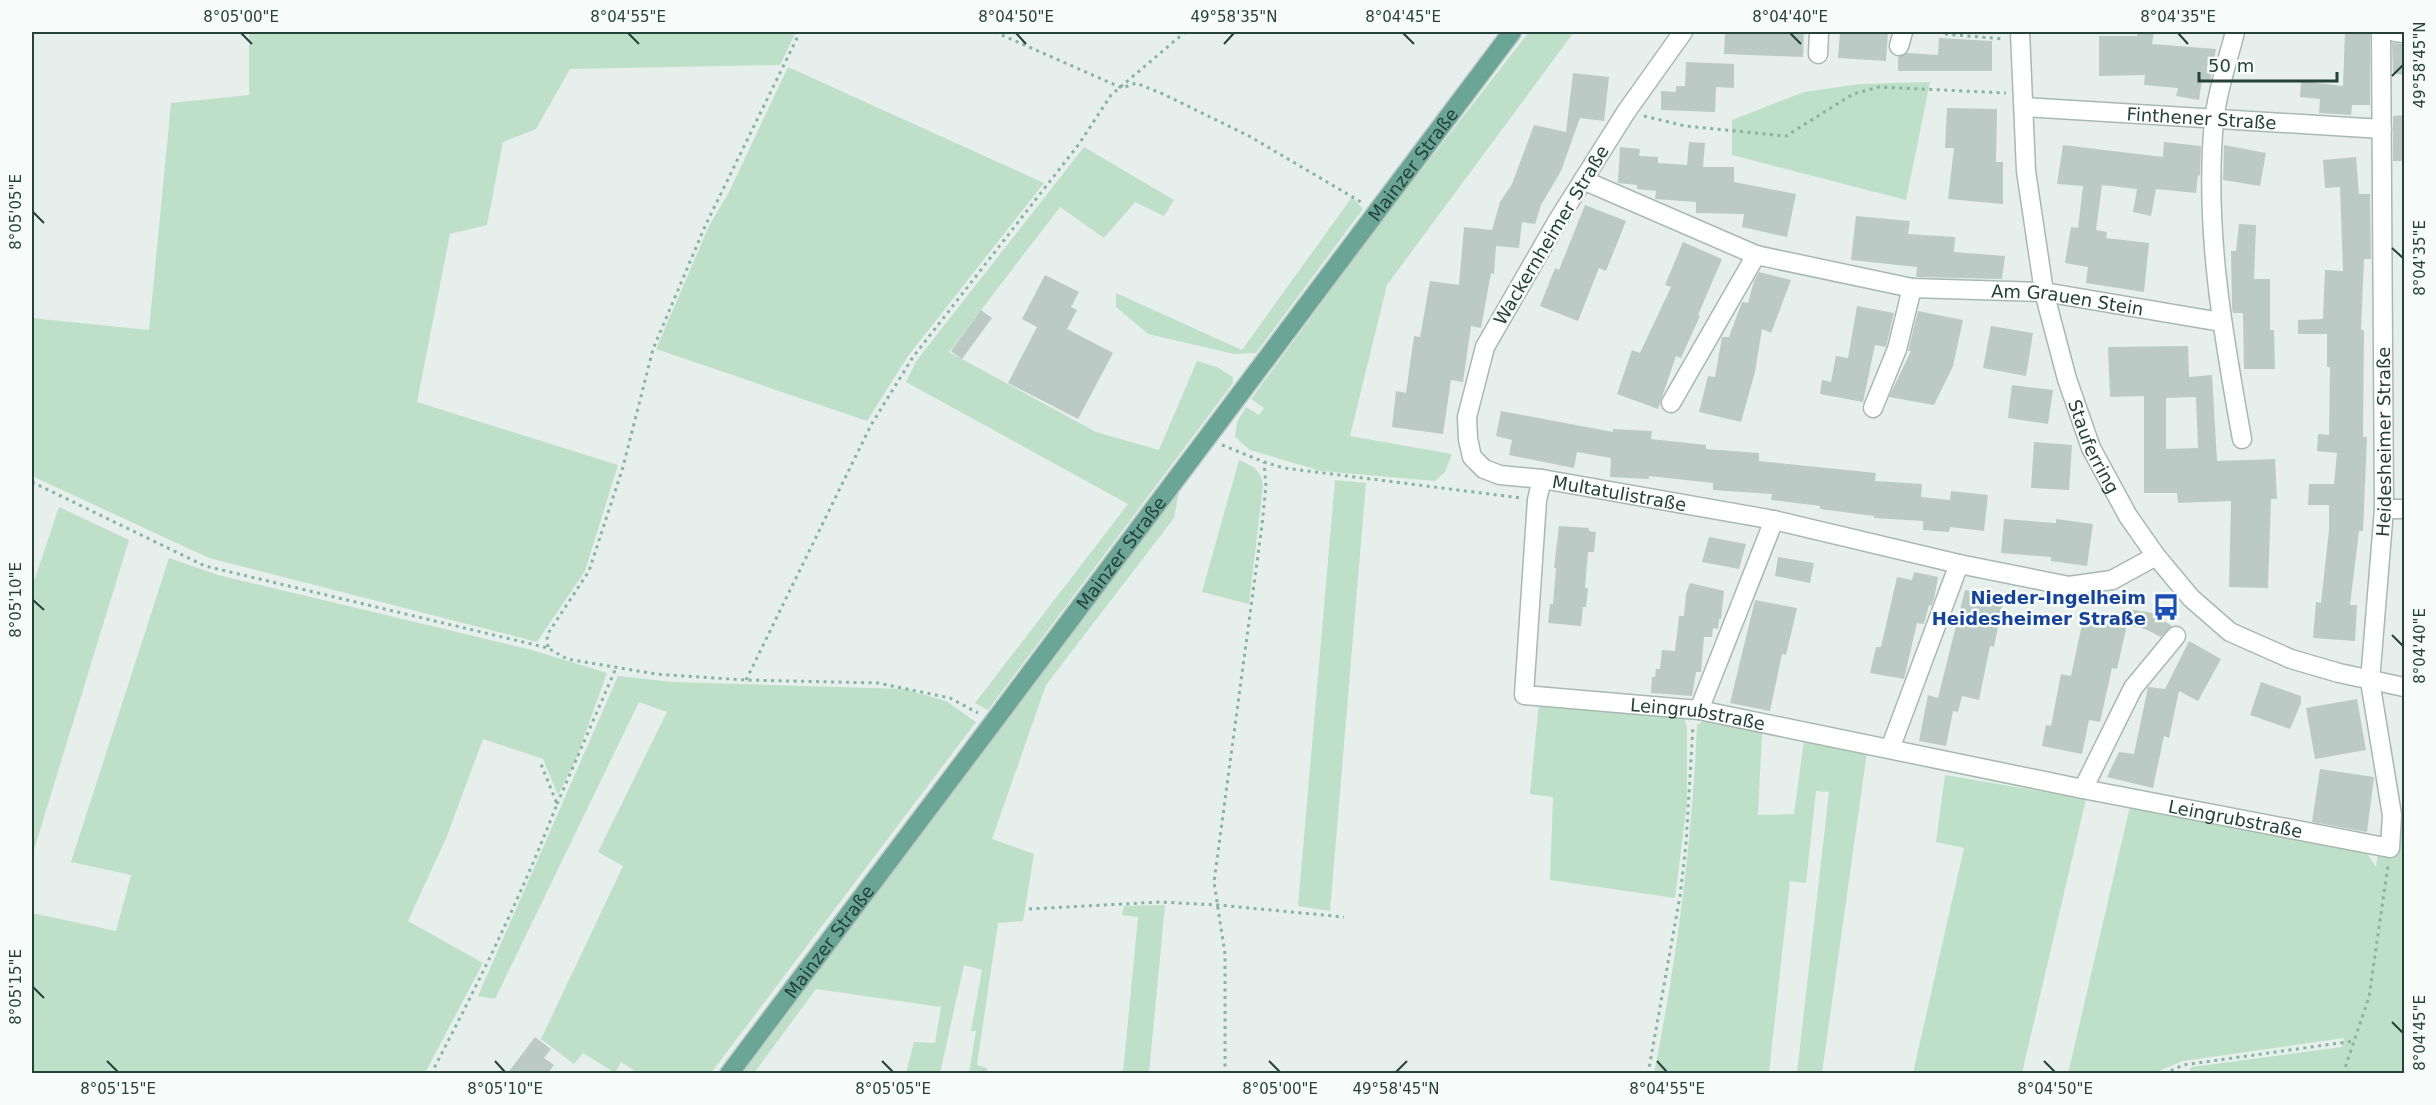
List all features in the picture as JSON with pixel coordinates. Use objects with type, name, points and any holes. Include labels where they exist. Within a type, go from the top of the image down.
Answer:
[{"type":"main road","name":"Mainzer Straße","points":[[729,1074],[1512,32]]},
{"type":"street","name":"Wackernheimer Straße","points":[[1472,457],[1467,417],[1485,346],[1583,180],[1626,112],[1683,32]]},
{"type":"street","points":[[1818,54],[1819,32]]},
{"type":"street","points":[[2235,32],[2214,119],[2212,223],[2221,322],[2242,439]]},
{"type":"street","name":"Heidesheimer Straße","points":[[2381,32],[2384,509],[2370,681],[2392,815],[2390,848]]},
{"type":"street","points":[[2395,32],[2404,33]]},
{"type":"street","name":"Stauferring","points":[[2021,36],[2026,171],[2044,292],[2067,379],[2091,448],[2128,516],[2156,556],[2191,598],[2230,632],[2291,659],[2370,681],[2404,687]]},
{"type":"street","name":"Finthener Straße","points":[[2024,107],[2382,129]]},
{"type":"street","name":"Am Grauen Stein","points":[[1583,180],[1756,255],[1912,288],[2044,292],[2221,322]]},
{"type":"street","points":[[1671,403],[1756,255]]},
{"type":"street","points":[[1873,408],[1897,349],[1912,288]]},
{"type":"street","name":"Multatulistraße","points":[[1472,457],[1484,469],[1500,476],[1542,479],[1773,520],[1959,564],[2069,586],[2112,580],[2156,556]]},
{"type":"street","name":"Leingrubstraße","points":[[1542,479],[1537,500],[1524,695],[1699,710],[2083,789],[2390,848]]},
{"type":"street","points":[[2384,509],[2404,509]]},
{"type":"street","points":[[1699,710],[1773,520]]},
{"type":"street","points":[[1890,749],[1959,564]]},
{"type":"street","points":[[2083,789],[2133,688],[2176,636]]},
{"type":"path","points":[[548,648],[547,635],[589,572],[623,467],[653,349],[706,224],[800,32]]},
{"type":"path","points":[[994,32],[1122,88],[1136,83],[1163,94],[1249,136],[1352,195],[1375,213]]},
{"type":"path","points":[[746,680],[871,425],[913,357],[1079,144],[1111,95],[1122,88],[1185,32]]},
{"type":"path","points":[[1945,34],[2021,36]]},
{"type":"path","points":[[1626,112],[1685,126],[1786,136],[1853,94],[1879,87],[2008,93],[2024,107]]},
{"type":"path","points":[[1207,438],[1264,462],[1324,474],[1365,477],[1537,500]]},
{"type":"path","points":[[1225,1074],[1225,954],[1214,882],[1262,525],[1266,486],[1264,462]]},
{"type":"path","points":[[32,482],[205,566],[548,648],[567,659],[656,674],[746,680],[878,683],[950,698],[994,722]]},
{"type":"path","points":[[431,1074],[473,994],[540,850],[557,804],[616,668]]},
{"type":"path","points":[[1648,1074],[1680,896],[1686,844],[1693,725],[1699,710]]},
{"type":"path","points":[[541,764],[557,804]]},
{"type":"path","points":[[2343,1074],[2369,997],[2390,848]]},
{"type":"path","points":[[1029,909],[1160,902],[1344,917]]},
{"type":"path","points":[[2164,1074],[2183,1065],[2354,1041]]},
{"type":"green space","points":[[249,32],[796,32],[780,65],[570,69],[536,129],[503,142],[487,225],[450,234],[417,402],[618,465],[585,571],[537,642],[209,558],[32,476],[32,318],[149,330],[171,103],[249,95]]},
{"type":"green space","points":[[1529,32],[1574,32],[1387,285],[1350,436],[1452,454],[1445,472],[1435,481],[1321,471],[1250,450],[1235,437],[1237,422],[1246,407],[1259,415],[1264,408],[1251,399],[1384,218]]},
{"type":"green space","points":[[788,67],[1044,183],[908,356],[867,421],[656,349],[709,226],[729,192]]},
{"type":"green space","points":[[1930,82],[1906,200],[1732,155],[1732,120],[1804,92],[1860,84]]},
{"type":"green space","points":[[1084,147],[1174,200],[1164,216],[1135,202],[1104,238],[1060,207],[949,352],[1096,432],[1159,450],[1197,361],[1217,367],[1233,377],[1233,383],[988,710],[975,703],[1128,504],[906,382],[917,360]]},
{"type":"green space","points":[[1352,197],[1363,209],[1256,353],[1234,354],[1148,334],[1116,307],[1116,293],[1242,350]]},
{"type":"green space","points":[[1239,460],[1256,469],[1261,476],[1263,486],[1249,604],[1202,592]]},
{"type":"green space","points":[[1335,480],[1366,483],[1330,911],[1298,906]]},
{"type":"green space","points":[[1179,491],[1174,518],[1046,685],[992,839],[1034,854],[1023,921],[998,923],[977,1065],[987,1068],[987,1073],[969,1073],[976,1031],[971,1031],[982,970],[964,965],[940,1073],[906,1073],[914,1042],[935,1043],[941,1007],[816,989],[754,1073],[741,1073]]},
{"type":"green space","points":[[59,507],[129,540],[33,853],[32,587]]},
{"type":"green space","points":[[169,558],[218,575],[532,650],[607,673],[576,759],[558,795],[543,759],[483,739],[447,836],[408,921],[483,963],[425,1073],[32,1073],[32,913],[116,931],[131,875],[71,862]]},
{"type":"green space","points":[[618,676],[673,682],[905,689],[946,701],[976,722],[711,1073],[638,1073],[621,1062],[615,1073],[583,1053],[574,1064],[541,1039],[623,866],[598,852],[667,712],[639,702],[495,999],[478,996]]},
{"type":"green space","points":[[1539,702],[1684,717],[1687,728],[1687,802],[1675,898],[1550,880],[1553,797],[1530,794]]},
{"type":"green space","points":[[1707,719],[1762,733],[1758,815],[1794,814],[1804,740],[1867,752],[1822,1073],[1797,1073],[1829,792],[1816,791],[1806,883],[1790,881],[1769,1073],[1654,1074],[1670,987],[1682,900],[1697,725]]},
{"type":"green space","points":[[1945,775],[2086,799],[2022,1073],[1913,1073],[1964,848],[1936,842]]},
{"type":"green space","points":[[2130,806],[2366,852],[2376,867],[2383,820],[2404,832],[2404,1073],[2189,1073],[2191,1067],[2342,1047],[2344,1038],[2183,1061],[2154,1073],[2068,1074]]},
{"type":"green space","points":[[1165,905],[1149,1073],[1123,1073],[1138,917],[1122,915],[1124,906]]},
{"type":"building","points":[[1725,32],[1804,32],[1803,57],[1724,54]]},
{"type":"building","points":[[1840,32],[1888,32],[1886,61],[1838,58]]},
{"type":"building","points":[[2138,32],[2154,32],[2152,44],[2216,49],[2210,81],[2202,80],[2199,100],[2176,96],[2178,88],[2144,85],[2145,75],[2099,76],[2099,36],[2137,36]]},
{"type":"building","points":[[2345,32],[2370,32],[2370,105],[2352,105],[2351,115],[2319,113],[2320,99],[2300,97],[2301,81],[2343,86]]},
{"type":"building","points":[[1939,38],[1992,41],[1992,71],[1898,71],[1898,57],[1907,53],[1938,55]]},
{"type":"building","points":[[2392,43],[2404,44],[2404,75],[2393,73]]},
{"type":"building","points":[[1686,62],[1734,64],[1734,88],[1716,87],[1715,112],[1661,110],[1661,91],[1676,92],[1676,86],[1685,86]]},
{"type":"building","points":[[1573,73],[1609,77],[1604,121],[1580,118],[1561,171],[1541,205],[1535,224],[1522,222],[1519,248],[1496,246],[1494,274],[1491,273],[1481,328],[1471,326],[1463,382],[1451,380],[1443,434],[1392,427],[1396,391],[1406,393],[1414,336],[1420,337],[1430,281],[1459,285],[1464,227],[1492,230],[1500,202],[1512,184],[1534,125],[1566,132]]},
{"type":"building","points":[[1947,108],[1997,109],[1996,162],[2003,162],[2003,204],[1948,199],[1954,148],[1945,148]]},
{"type":"building","points":[[2404,115],[2404,161],[2393,161],[2393,116]]},
{"type":"building","points":[[1689,142],[1705,143],[1703,167],[1734,167],[1734,182],[1796,194],[1787,237],[1742,227],[1744,214],[1696,213],[1696,202],[1655,199],[1656,191],[1637,189],[1637,185],[1618,183],[1620,147],[1640,149],[1639,156],[1658,157],[1658,163],[1687,165]]},
{"type":"building","points":[[2164,142],[2201,146],[2200,176],[2198,175],[2196,193],[2156,189],[2151,216],[2133,212],[2137,189],[2102,185],[2096,230],[2107,232],[2106,238],[2149,243],[2144,292],[2086,283],[2088,267],[2065,263],[2071,227],[2078,228],[2083,186],[2057,184],[2063,145],[2163,157]]},
{"type":"building","points":[[2224,145],[2266,153],[2260,186],[2223,180]]},
{"type":"building","points":[[2356,157],[2359,194],[2370,194],[2371,259],[2364,259],[2361,330],[2364,330],[2363,437],[2367,437],[2363,531],[2359,531],[2350,605],[2357,605],[2355,641],[2313,638],[2316,602],[2321,603],[2329,530],[2329,505],[2308,505],[2309,484],[2334,484],[2337,453],[2317,451],[2318,434],[2329,435],[2330,367],[2327,367],[2327,334],[2298,334],[2298,320],[2323,319],[2325,270],[2343,271],[2340,187],[2325,188],[2323,160]]},
{"type":"building","points":[[1585,205],[1626,221],[1606,271],[1599,268],[1578,321],[1540,306],[1555,268],[1559,270]]},
{"type":"building","points":[[1856,216],[1910,221],[1908,234],[1955,237],[1954,252],[2005,256],[2002,279],[1916,277],[1917,267],[1851,260]]},
{"type":"building","points":[[2239,224],[2256,225],[2254,279],[2270,279],[2270,330],[2274,330],[2275,369],[2244,369],[2243,313],[2233,313],[2232,308],[2231,251],[2236,251]]},
{"type":"building","points":[[1683,242],[1722,259],[1681,358],[1676,356],[1658,409],[1617,394],[1632,350],[1640,353],[1671,287],[1665,285]]},
{"type":"building","points":[[1759,272],[1791,280],[1771,333],[1762,329],[1755,372],[1741,422],[1699,412],[1708,376],[1715,377],[1722,337],[1729,337],[1742,302],[1748,303]]},
{"type":"building","points":[[1045,275],[1079,292],[1071,307],[1077,310],[1067,329],[1113,353],[1078,419],[1008,383],[1037,327],[1022,319]]},
{"type":"building","points":[[1857,306],[1894,313],[1886,347],[1875,345],[1863,402],[1820,394],[1822,380],[1831,382],[1836,356],[1848,358]]},
{"type":"building","points":[[981,310],[992,318],[962,359],[951,351]]},
{"type":"building","points":[[1918,311],[1963,320],[1953,366],[1934,405],[1889,397],[1911,351],[1908,351]]},
{"type":"building","points":[[1991,326],[2033,333],[2026,376],[1983,368]]},
{"type":"building","points":[[2188,346],[2189,377],[2212,375],[2217,461],[2275,459],[2277,499],[2271,499],[2268,588],[2229,587],[2231,501],[2178,503],[2177,493],[2144,493],[2144,396],[2110,397],[2108,347]],"holes":[[[2196,397],[2198,448],[2166,449],[2166,398]]]},
{"type":"building","points":[[2012,385],[2053,390],[2048,424],[2008,418]]},
{"type":"building","points":[[1501,411],[1613,432],[1613,429],[1652,431],[1651,439],[1706,445],[1706,449],[1759,453],[1759,461],[1876,473],[1875,481],[1922,484],[1921,497],[1950,500],[1951,491],[1988,495],[1984,531],[1950,527],[1949,532],[1923,530],[1923,521],[1874,518],[1874,516],[1820,509],[1820,506],[1771,500],[1772,494],[1713,490],[1713,483],[1649,476],[1649,479],[1610,477],[1611,458],[1577,452],[1574,468],[1509,455],[1512,440],[1496,436]]},
{"type":"building","points":[[2034,442],[2072,445],[2069,490],[2031,488]]},
{"type":"building","points":[[2004,519],[2056,523],[2056,519],[2093,524],[2087,566],[2051,561],[2051,557],[2001,553]]},
{"type":"building","points":[[1559,526],[1589,528],[1589,531],[1596,532],[1594,552],[1588,552],[1585,588],[1588,588],[1581,626],[1548,623],[1550,604],[1553,604]]},
{"type":"building","points":[[1709,537],[1746,544],[1739,569],[1702,562]]},
{"type":"building","points":[[1778,557],[1814,563],[1810,583],[1775,576]]},
{"type":"building","points":[[1914,572],[1938,577],[1934,599],[1931,606],[1929,605],[1924,624],[1917,623],[1904,679],[1870,673],[1876,647],[1881,647],[1897,577],[1912,580]]},
{"type":"building","points":[[1690,583],[1724,591],[1718,629],[1713,628],[1712,637],[1704,637],[1701,672],[1696,672],[1692,696],[1651,693],[1652,677],[1655,677],[1656,669],[1660,669],[1662,650],[1675,651],[1679,616],[1684,616],[1686,594]]},
{"type":"building","points":[[1965,590],[2004,598],[1994,647],[1990,646],[1979,700],[1962,696],[1958,712],[1953,711],[1946,746],[1919,741],[1928,695],[1938,698]]},
{"type":"building","points":[[1755,600],[1797,608],[1786,655],[1782,654],[1770,711],[1730,703]]},
{"type":"building","points":[[2128,609],[2152,613],[2172,626],[2161,637],[2145,629],[2127,625]]},
{"type":"building","points":[[2084,615],[2127,625],[2117,669],[2112,668],[2100,722],[2089,720],[2082,754],[2042,746],[2046,725],[2051,726],[2061,674],[2071,676]]},
{"type":"building","points":[[2189,641],[2221,659],[2198,701],[2179,691],[2169,738],[2164,736],[2153,788],[2107,777],[2119,752],[2134,754],[2148,687],[2165,689]]},
{"type":"building","points":[[2261,682],[2301,696],[2301,703],[2290,729],[2250,715]]},
{"type":"building","points":[[2357,699],[2366,750],[2315,759],[2306,708]]},
{"type":"building","points":[[2320,769],[2374,777],[2367,832],[2312,822]]},
{"type":"building","points":[[535,1037],[551,1049],[544,1058],[554,1065],[547,1074],[507,1074]]},
{"type":"place","name":"Nieder-Ingelheim Heidesheimer Straße","points":[[2166,607]]}]
